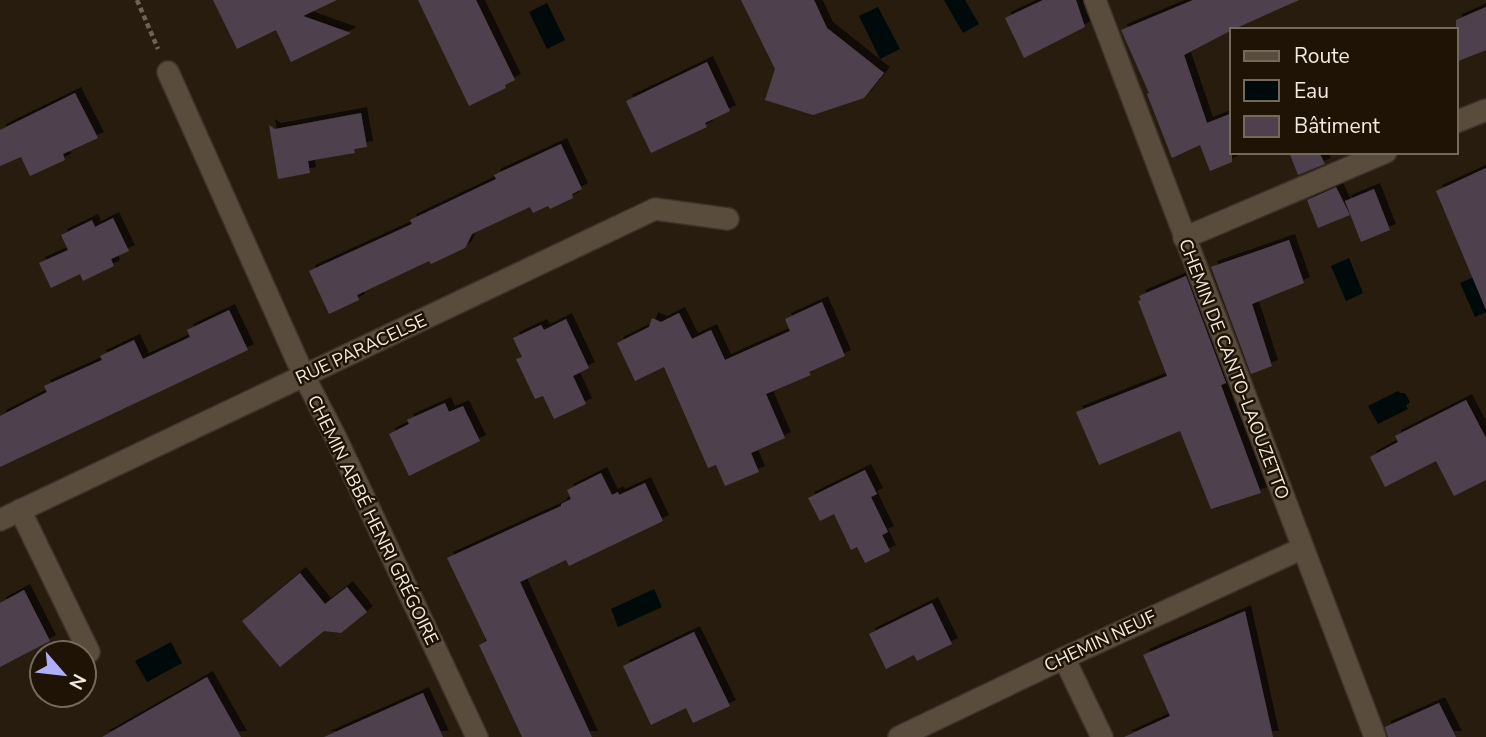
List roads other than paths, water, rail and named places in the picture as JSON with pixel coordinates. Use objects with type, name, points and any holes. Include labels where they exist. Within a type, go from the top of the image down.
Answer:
[{"type":"street","name":"CHEMIN DE CANTO-LAOUZETTO","points":[[1095,0],[1376,737]]},
{"type":"street","name":"CHEMIN ABBÉ HENRI GRÉGOIRE","points":[[168,72],[304,376],[477,737]]},
{"type":"street","points":[[1458,121],[1486,110]]},
{"type":"street","points":[[1184,238],[1381,154]]},
{"type":"street","name":"RUE PARACELSE","points":[[0,520],[655,209],[728,219]]},
{"type":"street","points":[[20,510],[83,639]]},
{"type":"street","name":"CHEMIN NEUF","points":[[899,737],[1303,548]]},
{"type":"street","points":[[1064,658],[1102,737]]},
{"type":"water","points":[[944,0],[965,0],[979,24],[963,33]]},
{"type":"water","points":[[547,3],[565,40],[547,49],[529,12]]},
{"type":"water","points":[[878,7],[900,49],[880,59],[859,16]]},
{"type":"water","points":[[1349,258],[1363,293],[1346,301],[1331,266]]},
{"type":"water","points":[[1479,275],[1486,293],[1486,312],[1475,317],[1460,283]]},
{"type":"water","points":[[1398,391],[1405,393],[1410,402],[1406,406],[1408,409],[1378,424],[1368,406]]},
{"type":"water","points":[[654,589],[662,607],[618,627],[611,609]]},
{"type":"water","points":[[171,642],[182,663],[147,682],[135,661]]}]
